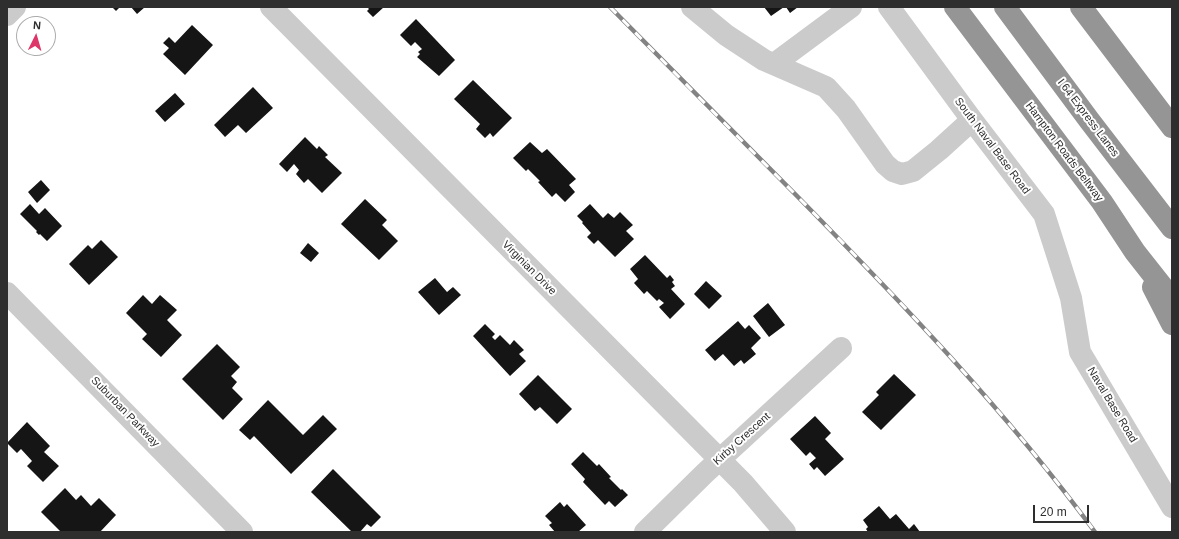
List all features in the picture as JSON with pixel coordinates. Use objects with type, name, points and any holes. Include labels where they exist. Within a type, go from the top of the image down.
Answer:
[{"type":"highway","name":"Hampton Roads Beltway","points":[[955,7],[1102,202],[1135,252],[1172,299]]},
{"type":"highway","name":"I 64 Express Lanes","points":[[1005,7],[1088,120],[1172,228]]},
{"type":"highway","points":[[1081,7],[1172,127]]},
{"type":"highway","points":[[1135,252],[1172,324]]},
{"type":"street","points":[[7,15],[15,7]]},
{"type":"street","name":"Virginian Drive","points":[[271,7],[743,483],[785,532]]},
{"type":"street","points":[[692,7],[726,35],[764,60],[826,87],[846,109],[885,164],[893,171],[902,174],[913,171],[972,120]]},
{"type":"street","points":[[774,64],[851,7]]},
{"type":"street","name":"South Naval Base Road","points":[[889,7],[972,120],[1044,214],[1071,298]]},
{"type":"street","name":"Suburban Parkway","points":[[7,293],[242,532]]},
{"type":"street","name":"Naval Base Road","points":[[1071,298],[1080,352],[1172,506]]},
{"type":"street","name":"Kirby Crescent","points":[[645,532],[841,348]]},
{"type":"building","points":[[112,7],[120,7],[116,11]]},
{"type":"building","points":[[131,7],[145,7],[137,14]]},
{"type":"building","points":[[367,7],[384,7],[373,17],[367,11],[369,9]]},
{"type":"building","points":[[764,7],[784,7],[771,16]]},
{"type":"building","points":[[786,7],[798,7],[790,13]]},
{"type":"building","points":[[416,19],[455,60],[439,76],[417,57],[420,54],[418,52],[422,49],[415,42],[411,46],[400,35]]},
{"type":"building","points":[[192,25],[213,45],[185,75],[163,54],[169,48],[163,43],[169,37],[175,43]]},
{"type":"building","points":[[473,80],[512,118],[493,137],[490,133],[485,138],[476,129],[480,124],[454,99]]},
{"type":"building","points":[[253,87],[273,108],[246,133],[238,125],[225,137],[214,125]]},
{"type":"building","points":[[175,93],[185,104],[165,122],[155,111]]},
{"type":"building","points":[[305,137],[317,149],[319,146],[328,155],[325,157],[342,173],[322,193],[308,179],[304,183],[296,174],[299,170],[294,164],[287,172],[279,164]]},
{"type":"building","points":[[530,142],[542,153],[547,149],[576,179],[569,185],[575,192],[565,202],[556,193],[552,197],[538,182],[540,181],[528,169],[526,171],[513,158]]},
{"type":"building","points":[[41,180],[50,190],[37,203],[28,192]]},
{"type":"building","points":[[365,199],[387,220],[382,225],[398,241],[379,260],[341,224]]},
{"type":"building","points":[[30,204],[39,214],[45,208],[62,226],[47,241],[36,232],[37,231],[20,214]]},
{"type":"building","points":[[590,204],[603,218],[608,213],[614,218],[620,212],[633,225],[626,231],[634,239],[615,257],[598,240],[594,244],[587,237],[591,233],[577,216]]},
{"type":"building","points":[[101,240],[118,257],[89,285],[69,264],[88,245],[92,249]]},
{"type":"building","points":[[308,243],[319,253],[311,262],[300,253]]},
{"type":"building","points":[[645,255],[667,278],[670,275],[674,280],[672,282],[675,286],[671,289],[685,304],[670,319],[659,307],[664,303],[659,299],[657,301],[647,291],[644,294],[634,283],[638,279],[630,269]]},
{"type":"building","points":[[435,278],[447,292],[453,287],[461,295],[439,315],[418,292]]},
{"type":"building","points":[[706,281],[722,296],[709,309],[694,294]]},
{"type":"building","points":[[143,295],[152,304],[160,295],[177,310],[167,320],[182,335],[161,357],[142,339],[147,334],[126,313]]},
{"type":"building","points":[[768,303],[785,325],[769,337],[753,316]]},
{"type":"building","points":[[738,321],[745,329],[749,325],[761,338],[751,348],[756,354],[744,364],[741,360],[734,366],[723,354],[715,361],[705,350]]},
{"type":"building","points":[[485,324],[495,334],[492,337],[495,340],[500,335],[510,345],[514,340],[524,350],[519,354],[526,361],[510,376],[473,336]]},
{"type":"building","points":[[217,344],[240,367],[231,376],[237,382],[232,388],[243,399],[223,420],[182,379]]},
{"type":"building","points":[[894,374],[916,395],[881,430],[862,412],[879,395],[876,392]]},
{"type":"building","points":[[538,375],[572,409],[557,424],[540,407],[535,411],[519,394]]},
{"type":"building","points":[[268,400],[303,435],[323,415],[337,429],[291,474],[254,436],[250,440],[239,430]]},
{"type":"building","points":[[815,416],[831,433],[825,439],[844,459],[825,476],[817,467],[814,470],[809,464],[816,458],[810,452],[806,456],[790,439]]},
{"type":"building","points":[[27,422],[50,446],[44,452],[59,466],[43,482],[27,466],[32,461],[21,449],[17,453],[7,443]]},
{"type":"building","points":[[583,452],[597,466],[599,464],[611,477],[609,478],[628,495],[615,507],[609,501],[605,505],[583,482],[585,479],[571,464]]},
{"type":"building","points":[[333,469],[381,517],[371,527],[367,524],[360,532],[352,532],[311,492]]},
{"type":"building","points":[[65,488],[76,500],[81,495],[91,506],[99,498],[116,515],[100,532],[61,532],[41,512]]},
{"type":"building","points":[[560,502],[564,507],[567,504],[586,525],[578,532],[555,532],[549,525],[552,523],[545,516]]},
{"type":"building","points":[[879,506],[890,519],[896,514],[909,529],[914,524],[920,532],[868,532],[866,529],[868,527],[863,520]]},
{"type":"railway","points":[[610,7],[876,277],[952,359],[1025,443],[1095,532]]}]
